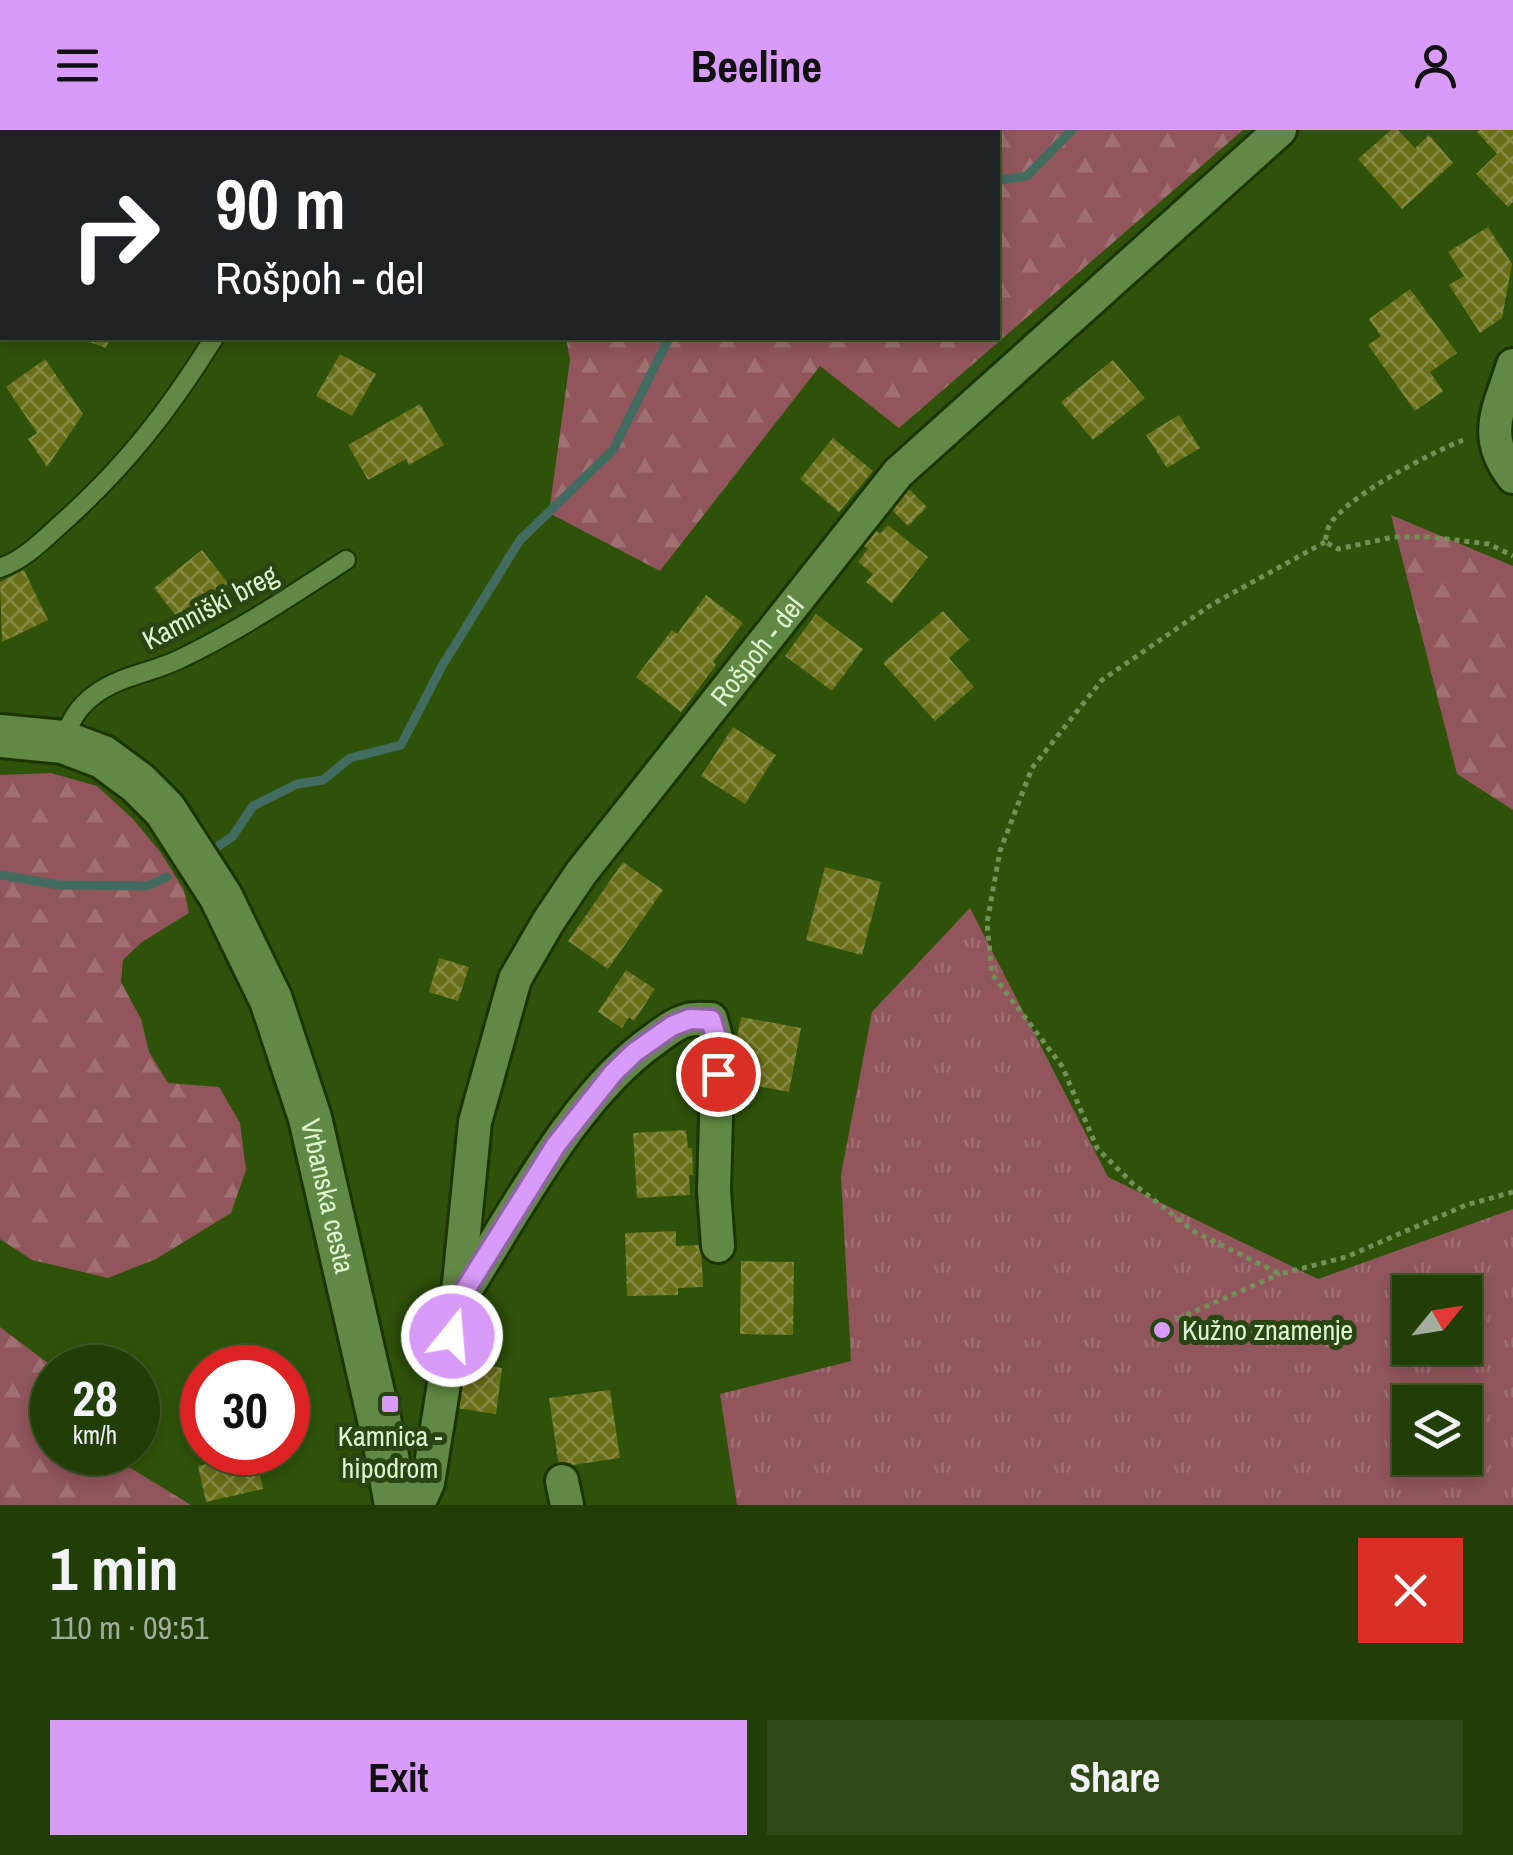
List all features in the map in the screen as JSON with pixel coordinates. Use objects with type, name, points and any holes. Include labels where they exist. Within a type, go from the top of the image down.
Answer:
[{"type":"street","name":"Rošpoh - del","points":[[418,1505],[428,1483],[457,1303],[475,1122],[515,980],[548,922],[580,873],[898,473],[1280,130]]},
{"type":"street","points":[[1513,365],[1494,428],[1495,448],[1513,477]]},
{"type":"street","points":[[0,736],[63,742]]},
{"type":"street","name":"Vrbanska cesta","points":[[63,742],[103,757],[165,810],[221,897],[272,1000],[310,1118],[396,1505]]},
{"type":"street","name":"Rošpoh - del","points":[[457,1303],[556,1145],[614,1072],[672,1026],[690,1019],[711,1020],[718,1044],[714,1191],[718,1246]]},
{"type":"lane","points":[[0,568],[19,561],[92,496],[150,432],[213,340]]},
{"type":"lane","name":"Kamniški breg","points":[[63,742],[72,716],[97,693],[177,661],[242,628],[346,560]]},
{"type":"path","points":[[1280,1274],[1195,1232],[1132,1183],[1098,1148],[1062,1066],[992,974],[987,923],[1000,851],[1032,768],[1102,680],[1212,605],[1325,542],[1329,526],[1376,486],[1434,452],[1494,428]]},
{"type":"path","points":[[1325,542],[1338,549],[1393,537],[1429,537],[1489,544],[1513,556]]},
{"type":"path","points":[[1178,1319],[1280,1274],[1346,1257],[1466,1205],[1513,1192]]},
{"type":"green space","points":[[1000,130],[1243,130],[899,428],[820,366],[660,571],[549,513],[570,360],[566,340],[1000,340]]},
{"type":"green space","points":[[1391,515],[1513,566],[1513,810],[1457,774]]},
{"type":"green space","points":[[51,773],[97,786],[133,819],[184,890],[189,913],[142,942],[123,960],[121,982],[141,1019],[149,1052],[168,1083],[219,1087],[240,1123],[246,1170],[231,1213],[156,1259],[108,1278],[32,1260],[0,1239],[0,775]]},
{"type":"green space","points":[[970,908],[1108,1177],[1318,1279],[1513,1209],[1513,1505],[737,1505],[720,1394],[851,1361],[841,1175],[872,1012]]},
{"type":"green space","points":[[0,1327],[30,1350],[30,1475],[142,1475],[191,1505],[0,1505]]},
{"type":"building","points":[[1391,130],[1398,130],[1415,148],[1429,135],[1453,163],[1402,209],[1358,159]]},
{"type":"building","points":[[1513,130],[1513,202],[1508,207],[1476,174],[1497,154],[1477,132]]},
{"type":"building","points":[[1488,227],[1512,264],[1502,318],[1480,333],[1449,285],[1464,276],[1448,252]]},
{"type":"building","points":[[1410,289],[1457,353],[1430,372],[1443,391],[1415,411],[1368,345],[1381,336],[1369,319]]},
{"type":"building","points":[[84,340],[109,340],[106,348]]},
{"type":"building","points":[[340,354],[376,374],[352,416],[316,396]]},
{"type":"building","points":[[45,359],[83,414],[47,467],[28,439],[37,433],[6,387]]},
{"type":"building","points":[[1113,360],[1145,398],[1093,440],[1061,402]]},
{"type":"building","points":[[420,404],[444,445],[409,465],[406,459],[368,480],[348,445]]},
{"type":"building","points":[[1179,415],[1200,448],[1167,468],[1146,435]]},
{"type":"building","points":[[833,438],[873,471],[839,512],[800,479]]},
{"type":"building","points":[[906,486],[927,507],[908,526],[887,505]]},
{"type":"building","points":[[870,525],[880,534],[888,525],[928,557],[892,603],[866,582],[873,574],[858,562],[868,549],[857,541]]},
{"type":"building","points":[[202,550],[235,592],[187,630],[154,588]]},
{"type":"building","points":[[24,570],[48,620],[2,642],[0,582]]},
{"type":"building","points":[[706,595],[743,623],[681,712],[636,677],[672,630],[677,634]]},
{"type":"building","points":[[943,611],[969,640],[949,658],[974,687],[935,721],[883,663]]},
{"type":"building","points":[[816,614],[863,649],[832,691],[785,656]]},
{"type":"building","points":[[733,727],[776,755],[745,804],[701,776]]},
{"type":"building","points":[[623,862],[663,890],[608,969],[568,941]]},
{"type":"building","points":[[825,867],[881,882],[862,955],[806,940]]},
{"type":"building","points":[[439,958],[469,967],[458,1001],[429,992]]},
{"type":"building","points":[[626,970],[655,989],[634,1021],[629,1017],[622,1028],[598,1012]]},
{"type":"building","points":[[741,1017],[801,1028],[789,1092],[736,1082],[742,1049],[735,1048]]},
{"type":"building","points":[[686,1130],[688,1148],[692,1148],[690,1195],[637,1198],[633,1133]]},
{"type":"building","points":[[676,1231],[676,1246],[701,1245],[703,1287],[678,1288],[678,1295],[627,1296],[625,1233]]},
{"type":"building","points":[[741,1261],[794,1262],[793,1335],[740,1334]]},
{"type":"building","points":[[463,1362],[502,1368],[496,1414],[456,1408]]},
{"type":"building","points":[[610,1390],[620,1458],[559,1467],[549,1398]]},
{"type":"building","points":[[200,1475],[260,1475],[263,1489],[206,1502]]},
{"type":"waterway","points":[[1000,180],[1027,176],[1072,130]]},
{"type":"waterway","points":[[207,854],[233,836],[253,806],[297,784],[323,780],[350,758],[401,745],[442,666],[520,540],[613,450],[668,340]]},
{"type":"waterway","points":[[0,875],[59,885],[147,886],[167,877]]},
{"type":"place","name":"Kužno znamenje","points":[[1162,1330]]},
{"type":"place","name":"Kamnica - hipodrom","points":[[390,1404]]},
{"type":"route","points":[[452,1336],[457,1303],[556,1145],[614,1072],[672,1026],[690,1019],[711,1020],[718,1044],[718,1074]]}]
